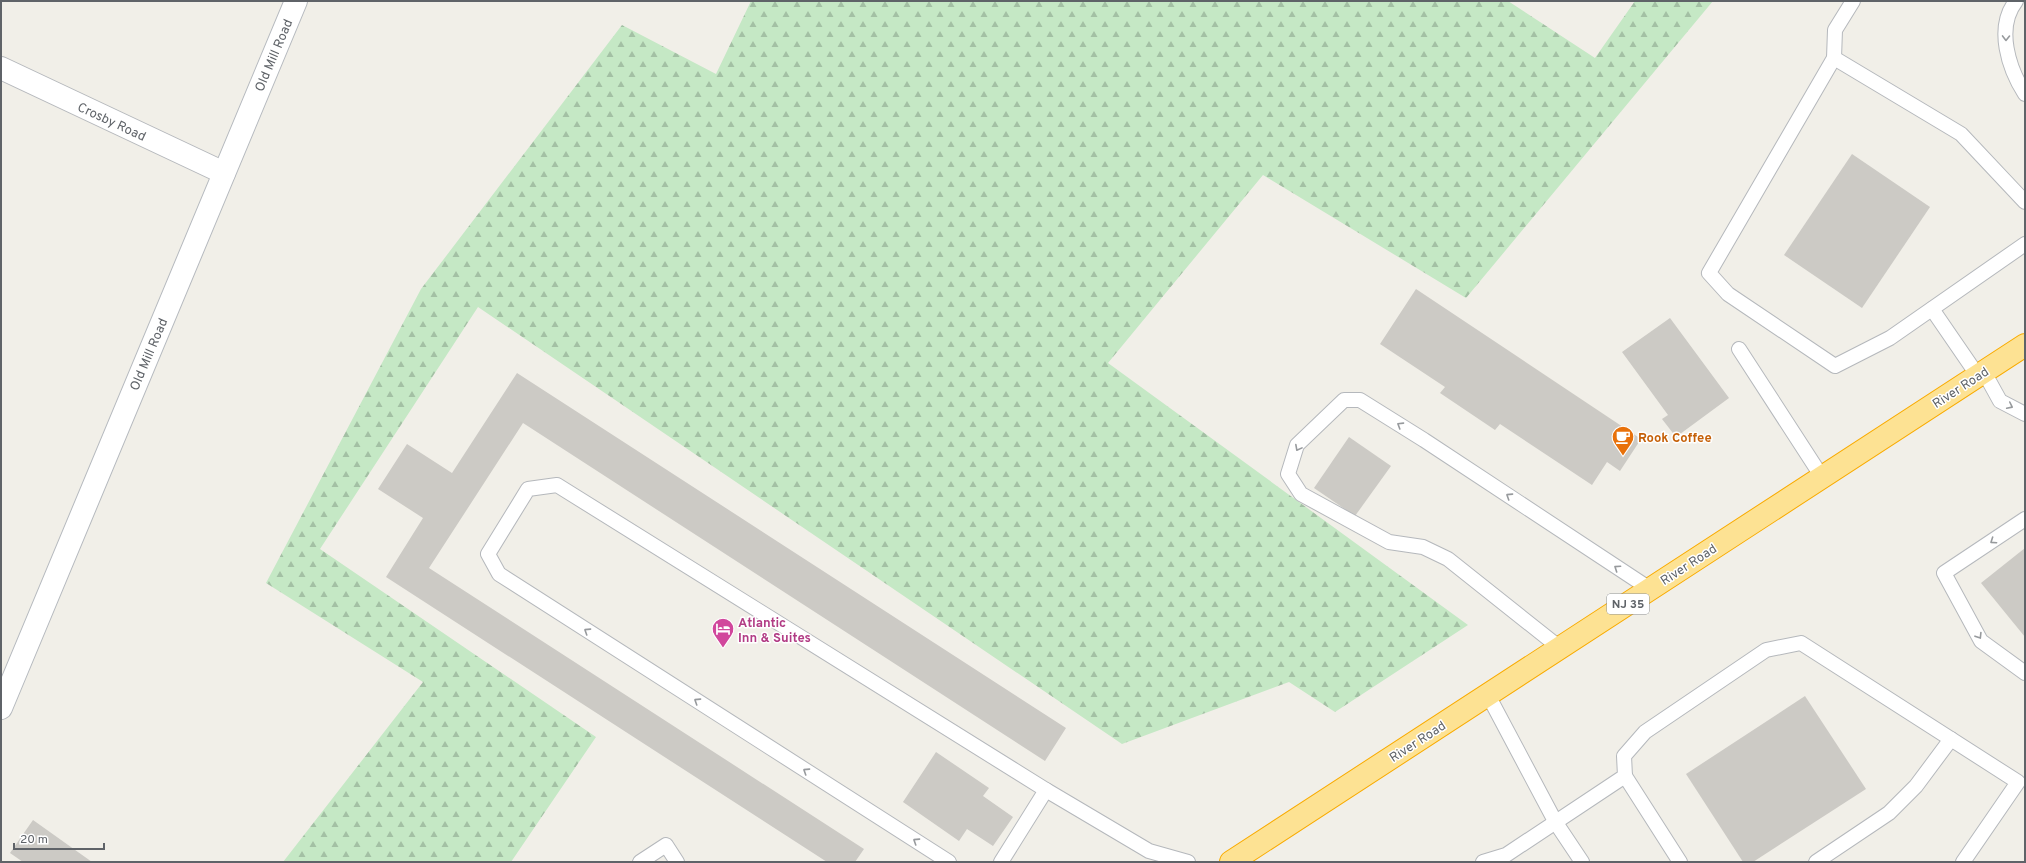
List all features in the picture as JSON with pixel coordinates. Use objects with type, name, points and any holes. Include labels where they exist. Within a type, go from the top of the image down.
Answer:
[{"type":"highway","name":"River Road","points":[[1231,862],[2025,345]]},
{"type":"street","name":"Old Mill Road","points":[[1,708],[296,1]]},
{"type":"street","name":"Crosby Road","points":[[1,68],[224,173]]},
{"type":"lane","points":[[1853,1],[1835,30],[1834,58],[1709,273],[1728,294],[1835,366],[1890,338],[2025,244]]},
{"type":"lane","points":[[2016,1],[2012,5],[2006,26],[2006,49],[2025,94]]},
{"type":"lane","points":[[1834,58],[1962,134],[2025,202]]},
{"type":"lane","points":[[1932,309],[2000,401],[2025,414]]},
{"type":"lane","points":[[1740,349],[1822,477]]},
{"type":"lane","points":[[1560,648],[1448,559],[1422,547],[1389,542],[1301,494],[1288,474],[1297,445],[1344,400],[1360,400],[1431,444],[1650,589]]},
{"type":"lane","points":[[949,862],[499,574],[488,554],[528,489],[557,485],[1046,790],[1149,851],[1188,862]]},
{"type":"lane","points":[[2025,519],[1944,573],[1981,640],[2025,673]]},
{"type":"lane","points":[[1680,862],[1625,776],[1624,756],[1645,732],[1766,650],[1801,643],[2021,784],[1963,862]]},
{"type":"lane","points":[[1488,695],[1556,823],[1582,862]]},
{"type":"lane","points":[[1816,862],[1889,812],[1916,786],[1951,739]]},
{"type":"lane","points":[[1483,862],[1506,855],[1625,776]]},
{"type":"lane","points":[[1001,862],[1046,790]]},
{"type":"lane","points":[[640,862],[666,845],[677,862]]},
{"type":"green space","points":[[751,1],[1508,1],[1595,58],[1635,1],[1713,1],[1466,298],[1263,175],[1108,363],[1468,625],[1335,712],[1289,682],[1122,744],[478,307],[320,549],[596,737],[511,862],[283,862],[423,682],[266,583],[421,289],[622,25],[716,74]]},
{"type":"building","points":[[1852,154],[1930,207],[1862,308],[1784,255]]},
{"type":"building","points":[[1416,289],[1641,439],[1620,471],[1607,462],[1592,485],[1500,424],[1495,430],[1440,393],[1445,387],[1380,344]]},
{"type":"building","points":[[1670,318],[1729,398],[1676,437],[1662,419],[1668,415],[1622,352]]},
{"type":"building","points":[[517,373],[1066,728],[1045,761],[523,423],[429,568],[864,849],[855,862],[827,862],[386,577],[423,518],[378,489],[407,444],[452,473]]},
{"type":"building","points":[[1349,437],[1391,466],[1355,516],[1314,488]]},
{"type":"building","points":[[2025,548],[2025,637],[1981,583]]},
{"type":"building","points":[[1805,696],[1866,789],[1753,862],[1743,862],[1686,774]]},
{"type":"building","points":[[936,752],[989,788],[983,796],[1013,817],[993,846],[967,829],[959,841],[903,802]]},
{"type":"building","points":[[33,820],[92,862],[23,862],[10,853]]},
{"type":"place","name":"Rook Coffee","points":[[1623,456]]},
{"type":"place","name":"Atlantic Inn & Suites","points":[[723,648]]}]
